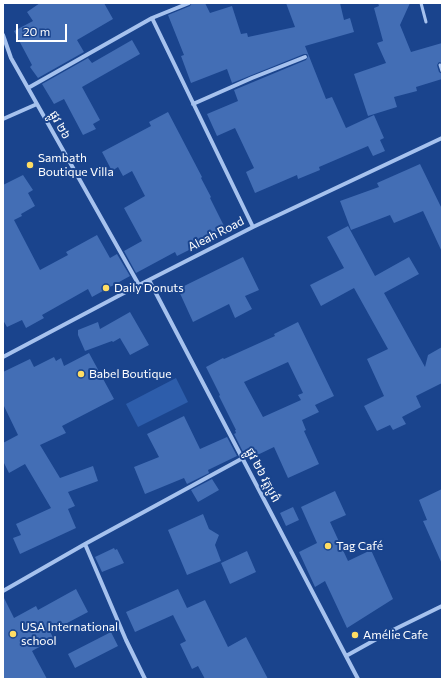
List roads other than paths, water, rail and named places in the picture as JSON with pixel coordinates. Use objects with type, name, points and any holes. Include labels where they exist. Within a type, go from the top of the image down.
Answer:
[{"type":"street","points":[[28,88],[152,18],[189,3]]},
{"type":"street","points":[[152,18],[253,227]]},
{"type":"street","name":"ផ្លូវ ២៦","points":[[3,36],[12,58],[36,104],[139,285]]},
{"type":"street","points":[[193,104],[252,78],[306,57]]},
{"type":"street","points":[[3,120],[36,104]]},
{"type":"street","name":"Aleah Road","points":[[3,357],[253,227],[442,138]]},
{"type":"street","name":"ផ្លូវ ២៦ វត្តបូព៌","points":[[149,280],[358,679]]},
{"type":"street","points":[[3,591],[85,544],[243,458]]},
{"type":"street","points":[[85,544],[126,640],[145,679]]},
{"type":"street","points":[[346,656],[391,631],[442,606]]},
{"type":"lane","points":[[421,3],[426,22]]},
{"type":"lane","points":[[440,66],[442,71]]},
{"type":"place","name":"Sambath Boutique Villa","points":[[30,165]]},
{"type":"place","name":"Daily Donuts","points":[[106,288]]},
{"type":"place","name":"Babel Boutique","points":[[81,374]]},
{"type":"place","name":"Tag Café","points":[[328,546]]},
{"type":"place","name":"USA International school","points":[[13,634]]},
{"type":"place","name":"Amélie Cafe","points":[[355,635]]}]
